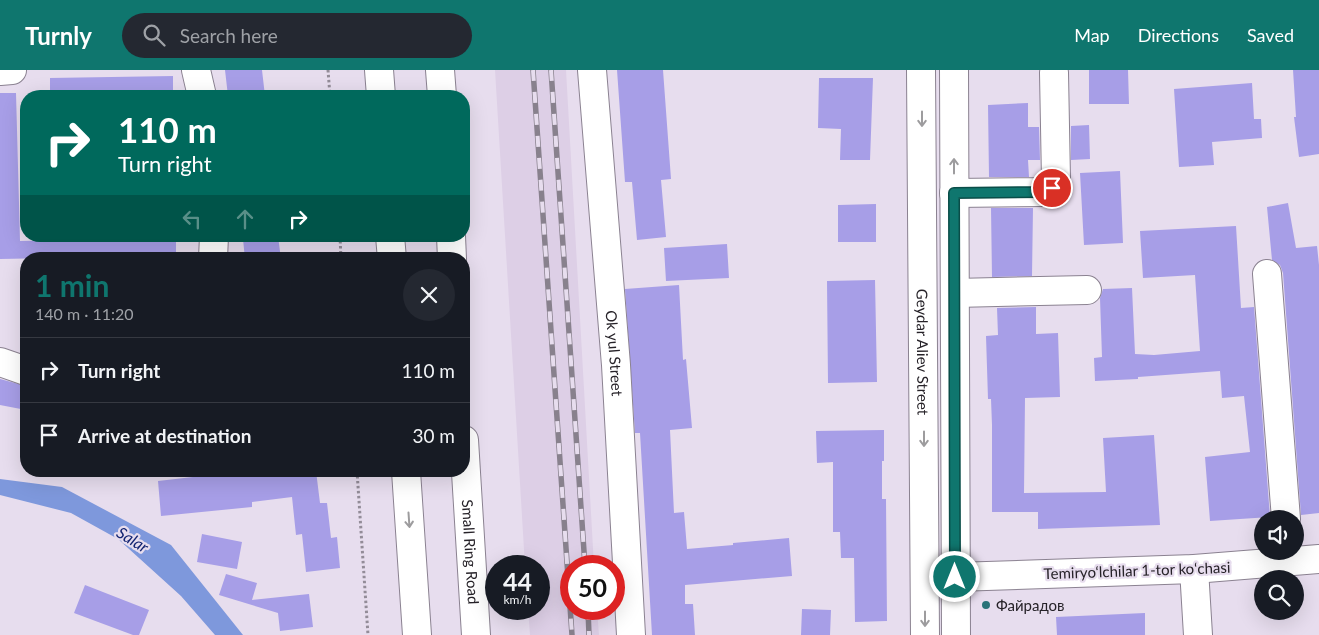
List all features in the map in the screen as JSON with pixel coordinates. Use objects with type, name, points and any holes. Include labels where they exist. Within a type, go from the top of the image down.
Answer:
[{"type":"main road","points":[[0,71],[12,70]]},
{"type":"main road","points":[[196,70],[201,90]]},
{"type":"main road","points":[[379,70],[381,90]]},
{"type":"main road","points":[[440,70],[442,90]]},
{"type":"main road","name":"Ok yul Street","points":[[592,70],[616,365],[631,635]]},
{"type":"main road","name":"Geydar Aliev Street","points":[[921,70],[925,635]]},
{"type":"main road","points":[[954,70],[956,635]]},
{"type":"main road","points":[[954,193],[1044,192],[1052,188],[1056,180],[1054,73]]},
{"type":"main road","points":[[1267,274],[1285,510]]},
{"type":"main road","points":[[955,293],[1087,290]]},
{"type":"main road","points":[[0,362],[20,368]]},
{"type":"main road","points":[[406,477],[417,635]]},
{"type":"main road","name":"Small Ring Road","points":[[466,477],[476,635]]},
{"type":"main road","name":"Temiryo‘lchilar 1-tor koʻchasi","points":[[1304,558],[1319,559]]},
{"type":"main road","name":"Temiryo‘lchilar 1-tor koʻchasi","points":[[925,578],[1194,569],[1265,560]]},
{"type":"main road","points":[[1194,569],[1198,635]]},
{"type":"path","points":[[328,70],[330,90]]},
{"type":"path","points":[[356,477],[368,635]]},
{"type":"shaded area","points":[[495,70],[566,70],[593,555],[560,555],[560,620],[598,620],[599,635],[530,635],[529,620],[550,620],[550,555],[524,555]]},
{"type":"water","name":"Salar","points":[[0,479],[62,487],[171,545],[243,635],[215,635],[181,596],[118,539],[71,513],[0,495]]},
{"type":"building","points":[[225,70],[262,70],[264,90],[227,90]]},
{"type":"building","points":[[617,70],[663,70],[671,179],[661,180],[666,237],[637,240],[632,182],[625,182]]},
{"type":"building","points":[[1089,70],[1128,70],[1129,104],[1089,104]]},
{"type":"building","points":[[1293,70],[1319,70],[1319,154],[1299,157],[1294,117],[1296,117]]},
{"type":"building","points":[[173,76],[173,90],[50,90],[50,78]]},
{"type":"building","points":[[819,78],[873,78],[870,160],[840,160],[841,129],[818,128]]},
{"type":"building","points":[[1252,83],[1254,119],[1261,119],[1262,138],[1212,142],[1214,165],[1179,167],[1174,89]]},
{"type":"building","points":[[0,93],[16,93],[20,242],[176,242],[176,252],[20,252],[20,259],[0,259]]},
{"type":"building","points":[[1028,103],[1028,127],[1039,127],[1040,160],[1028,160],[1029,177],[989,177],[988,105]]},
{"type":"building","points":[[1089,125],[1090,159],[1071,160],[1071,126]]},
{"type":"building","points":[[1120,171],[1123,243],[1084,245],[1080,173]]},
{"type":"building","points":[[1288,203],[1296,248],[1317,246],[1319,265],[1319,513],[1304,515],[1304,510],[1301,510],[1283,273],[1280,265],[1272,260],[1267,207]]},
{"type":"building","points":[[876,204],[876,242],[838,242],[838,205]]},
{"type":"building","points":[[991,208],[1033,208],[1032,276],[992,277]]},
{"type":"building","points":[[1236,226],[1241,308],[1254,307],[1269,510],[1254,510],[1254,518],[1210,521],[1205,457],[1250,452],[1244,396],[1222,398],[1220,371],[1095,381],[1094,358],[1102,357],[1100,298],[1103,289],[1132,288],[1135,354],[1154,355],[1200,351],[1195,275],[1143,278],[1140,231]]},
{"type":"building","points":[[243,242],[279,242],[280,252],[244,252]]},
{"type":"building","points":[[727,244],[729,278],[666,281],[664,248]]},
{"type":"building","points":[[875,280],[877,382],[828,383],[827,281]]},
{"type":"building","points":[[679,285],[683,360],[686,359],[692,428],[670,430],[674,513],[684,512],[687,549],[789,538],[792,576],[685,585],[685,604],[693,604],[695,635],[652,635],[640,433],[635,433],[625,289]]},
{"type":"building","points":[[1036,307],[1036,334],[1058,333],[1060,397],[1025,398],[1024,493],[1106,492],[1103,438],[1154,435],[1160,525],[1038,529],[1038,512],[992,512],[992,425],[991,399],[988,399],[986,336],[998,335],[997,308]]},
{"type":"building","points":[[0,379],[20,384],[20,409],[0,405]]},
{"type":"building","points":[[884,430],[882,499],[886,499],[887,621],[855,622],[854,558],[841,558],[840,532],[833,532],[833,462],[817,463],[816,431]]},
{"type":"building","points":[[193,477],[317,477],[320,503],[327,503],[331,538],[337,537],[340,568],[306,572],[302,534],[296,535],[292,497],[252,502],[252,507],[161,516],[158,481]]},
{"type":"building","points":[[202,534],[242,542],[237,569],[197,562]]},
{"type":"building","points":[[226,574],[257,583],[252,600],[309,594],[313,627],[280,631],[278,613],[219,595]]},
{"type":"building","points":[[85,585],[149,610],[139,635],[133,635],[74,613]]},
{"type":"building","points":[[802,609],[831,610],[830,635],[801,635]]},
{"type":"building","points":[[1145,613],[1145,635],[1057,635],[1056,617]]},
{"type":"railway","points":[[533,70],[572,635]]},
{"type":"railway","points":[[551,70],[584,555]]},
{"type":"railway","points":[[588,620],[589,635]]},
{"type":"place","name":"Файрадов","points":[[986,605]]},
{"type":"route","points":[[955,577],[954,193],[1044,192],[1052,188]]}]
